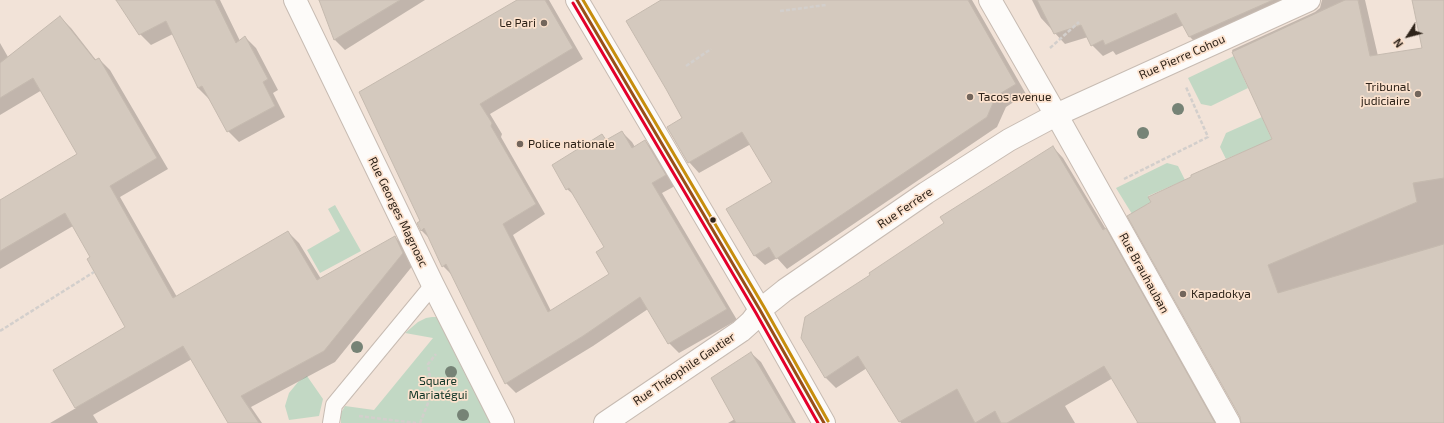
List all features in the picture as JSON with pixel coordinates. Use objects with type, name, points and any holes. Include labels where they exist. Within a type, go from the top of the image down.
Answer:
[{"type":"street","name":"Rue Georges Magnoac","points":[[295,0],[433,285],[503,423]]},
{"type":"street","points":[[577,0],[760,310],[824,423]]},
{"type":"street","name":"Rue Brauhauban","points":[[990,0],[1229,423]]},
{"type":"street","name":"Rue Pierre Cohou","points":[[1056,115],[1309,0]]},
{"type":"street","name":"Rue Ferrère","points":[[760,310],[785,290],[926,193],[1009,140],[1056,115]]},
{"type":"street","name":"Rue Théophile Gautier","points":[[605,423],[741,331],[751,322],[760,310]]},
{"type":"lane","points":[[332,418],[334,405],[433,285]]},
{"type":"path","points":[[780,10],[826,5]]},
{"type":"path","points":[[1029,68],[1079,22]]},
{"type":"path","points":[[686,66],[711,49]]},
{"type":"path","points":[[1099,192],[1208,137],[1183,80]]},
{"type":"path","points":[[0,331],[94,272]]},
{"type":"path","points":[[420,423],[428,402],[431,386],[428,364],[441,348]]},
{"type":"path","points":[[332,418],[416,423]]},
{"type":"green space","points":[[1234,56],[1248,88],[1211,106],[1201,104],[1188,78]]},
{"type":"green space","points":[[1262,117],[1272,140],[1226,159],[1220,147],[1226,133]]},
{"type":"green space","points":[[1167,163],[1178,166],[1185,180],[1148,196],[1151,202],[1132,214],[1116,188]]},
{"type":"green space","points":[[335,205],[361,251],[320,273],[307,250],[340,231],[328,209]]},
{"type":"green space","name":"Square Mariatégui","points":[[432,317],[439,317],[495,423],[341,423],[341,413],[345,406],[374,410],[433,338],[405,333],[418,322]]},
{"type":"green space","points":[[307,376],[323,399],[319,416],[289,420],[285,406],[289,393],[298,382]]},
{"type":"building","points":[[116,0],[215,0],[236,43],[245,36],[268,79],[263,82],[275,106],[227,132],[202,86],[198,88],[166,21],[139,35]]},
{"type":"building","points":[[319,0],[400,0],[334,40]]},
{"type":"building","points":[[517,0],[545,0],[573,48],[480,104],[536,204],[503,224],[548,312],[609,274],[596,252],[604,247],[569,188],[566,190],[552,165],[602,134],[606,140],[622,131],[632,148],[645,140],[666,175],[652,183],[727,309],[668,344],[640,297],[583,336],[505,384],[446,264],[442,267],[424,228],[421,231],[417,223],[420,221],[359,92]]},
{"type":"building","points":[[661,0],[968,0],[1016,84],[996,96],[987,117],[776,259],[769,247],[754,256],[726,209],[772,182],[742,132],[688,163],[667,127],[682,118],[626,21]]},
{"type":"building","points":[[1037,0],[1273,0],[1189,37],[1176,13],[1105,45],[1103,40],[1091,46],[1081,25],[1054,34]]},
{"type":"building","points":[[1345,0],[1358,0],[1370,56],[1422,48],[1412,0],[1444,0],[1444,178],[1413,183],[1417,202],[1268,265],[1278,293],[1444,244],[1444,423],[1241,423],[1240,417],[1127,216],[1151,202],[1148,197],[1191,177],[1191,175],[1272,139],[1232,52]]},
{"type":"building","points":[[60,16],[95,60],[99,58],[157,158],[110,186],[173,298],[288,231],[317,280],[395,236],[403,253],[324,351],[241,396],[259,423],[228,423],[183,346],[75,408],[53,370],[125,327],[87,259],[90,257],[65,213],[0,251],[0,200],[77,154],[33,78],[0,98],[0,63]]},
{"type":"building","points":[[1053,146],[1103,230],[1106,228],[1215,423],[1138,423],[1104,366],[1007,423],[1001,423],[995,411],[975,423],[957,389],[899,422],[858,356],[825,378],[801,338],[805,317],[870,275],[869,273],[944,223],[940,217]]},
{"type":"building","points":[[751,352],[793,423],[736,423],[711,378]]},
{"type":"transit line","points":[[577,0],[760,310],[824,423]]},
{"type":"transit line","points":[[583,0],[764,307],[828,421]]},
{"type":"transit line","points":[[573,3],[756,313],[818,423]]},
{"type":"place","name":"Le Pari","points":[[544,23]]},
{"type":"place","name":"Tribunal judiciaire","points":[[1418,94]]},
{"type":"place","name":"Tacos avenue","points":[[970,97]]},
{"type":"place","name":"Police nationale","points":[[520,144]]},
{"type":"place","name":"Kapadokya","points":[[1183,294]]}]
